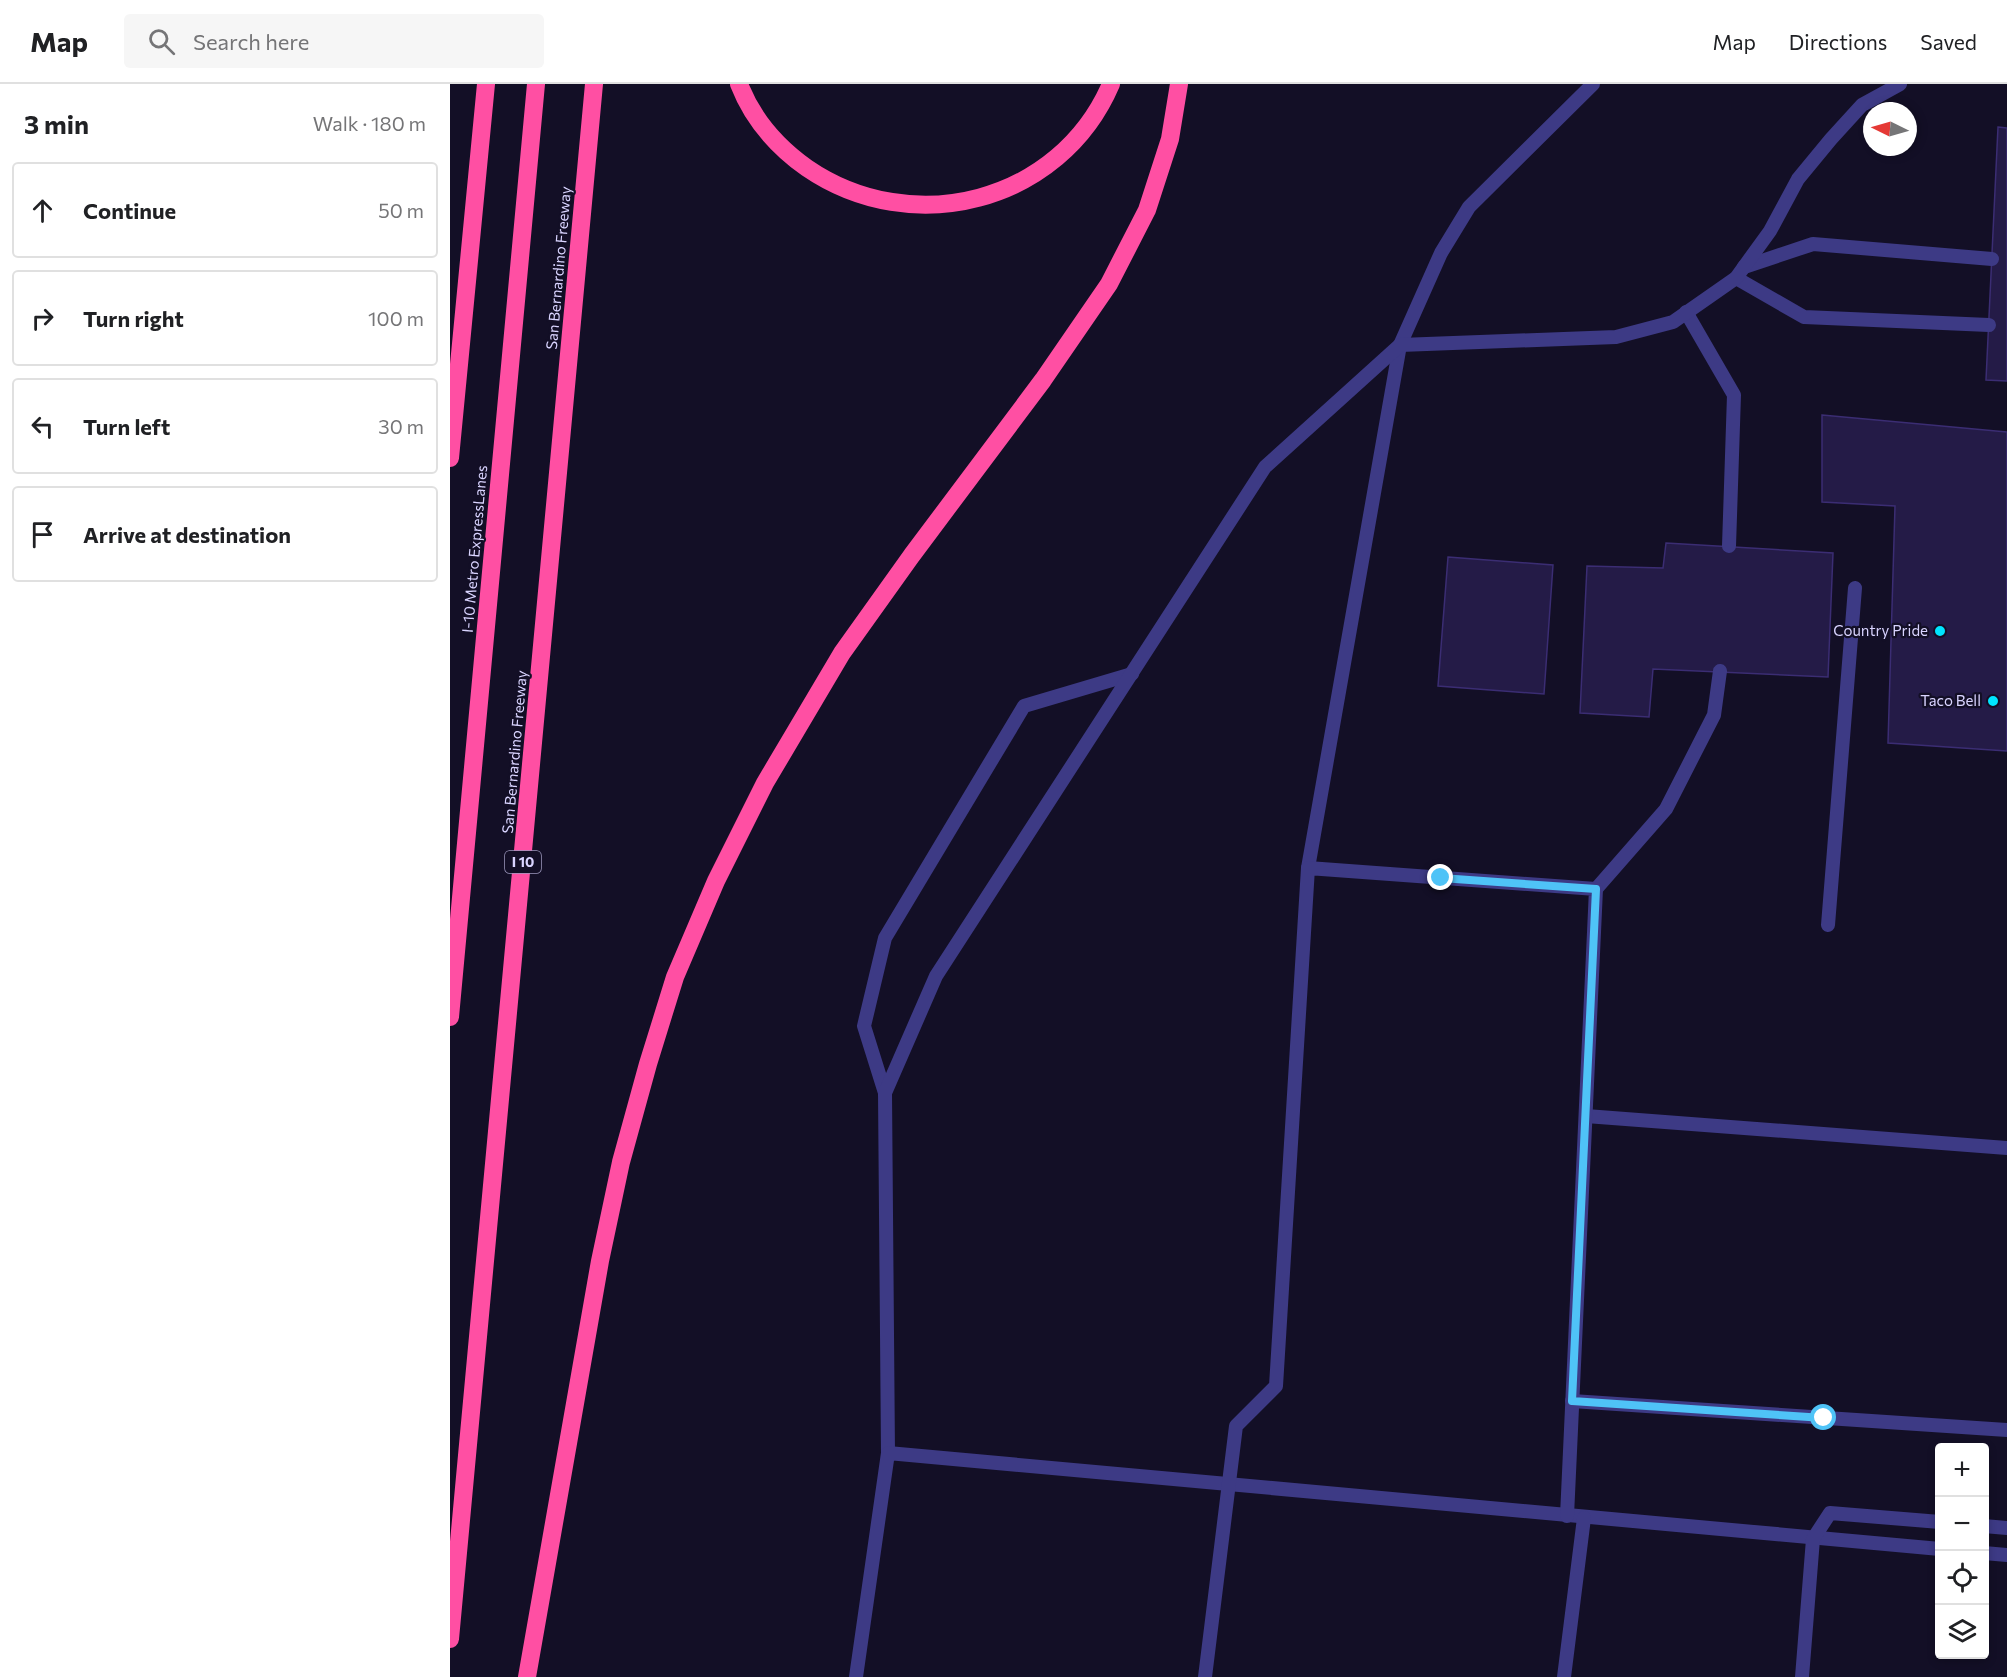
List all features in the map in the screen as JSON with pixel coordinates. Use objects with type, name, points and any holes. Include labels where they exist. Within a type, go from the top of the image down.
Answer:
[{"type":"highway","points":[[450,458],[486,84]]},
{"type":"highway","name":"I-10 Metro ExpressLanes","points":[[450,1017],[536,84]]},
{"type":"highway","name":"San Bernardino Freeway","points":[[450,1639],[594,84]]},
{"type":"highway","points":[[740,84],[753,115],[769,135],[791,156],[815,173],[841,188],[866,197],[897,203],[926,205],[968,202],[1000,191],[1034,175],[1065,152],[1090,123],[1111,84]]},
{"type":"highway","points":[[527,1677],[600,1261],[621,1162],[675,978],[716,880],[765,783],[842,653],[1043,380],[1109,284],[1147,210],[1170,139],[1179,84]]},
{"type":"lane","points":[[1205,1677],[1236,1426],[1276,1386],[1308,868],[1400,345],[1441,253],[1469,207],[1593,84]]},
{"type":"lane","points":[[1740,272],[1770,231],[1798,179],[1831,139],[1862,105],[1900,84]]},
{"type":"lane","points":[[885,1094],[936,976],[1265,467],[1400,345],[1616,337],[1673,322],[1740,272],[1813,244],[1992,259]]},
{"type":"lane","points":[[1740,272],[1804,317],[1989,325]]},
{"type":"lane","points":[[1686,312],[1734,395],[1729,546]]},
{"type":"lane","points":[[1828,925],[1855,588]]},
{"type":"lane","points":[[1567,1516],[1596,889],[1666,809],[1714,716],[1720,671]]},
{"type":"lane","points":[[856,1677],[888,1453],[885,1094],[864,1026],[885,938],[1024,706],[1132,674]]},
{"type":"lane","points":[[1308,868],[1596,889]]},
{"type":"lane","points":[[1586,1116],[2007,1148]]},
{"type":"lane","points":[[1572,1401],[2007,1430]]},
{"type":"lane","points":[[888,1453],[1935,1549]]},
{"type":"lane","points":[[1802,1677],[1813,1539],[1830,1513],[1935,1522]]},
{"type":"lane","points":[[1564,1677],[1584,1518]]},
{"type":"lane","points":[[1989,1526],[2007,1528]]},
{"type":"lane","points":[[1989,1553],[2007,1555]]},
{"type":"building","points":[[1998,127],[2007,128],[2007,381],[1986,380]]},
{"type":"building","points":[[1822,415],[2007,432],[2007,751],[1888,743],[1895,506],[1822,502]]},
{"type":"building","points":[[1666,543],[1833,553],[1828,677],[1653,669],[1649,717],[1580,713],[1587,566],[1663,568]]},
{"type":"building","points":[[1448,557],[1553,565],[1544,694],[1438,686]]},
{"type":"place","name":"Country Pride","points":[[1940,631]]},
{"type":"place","name":"Taco Bell","points":[[1993,701]]},
{"type":"route","points":[[1441,878],[1596,889],[1572,1401],[1824,1418]]}]
